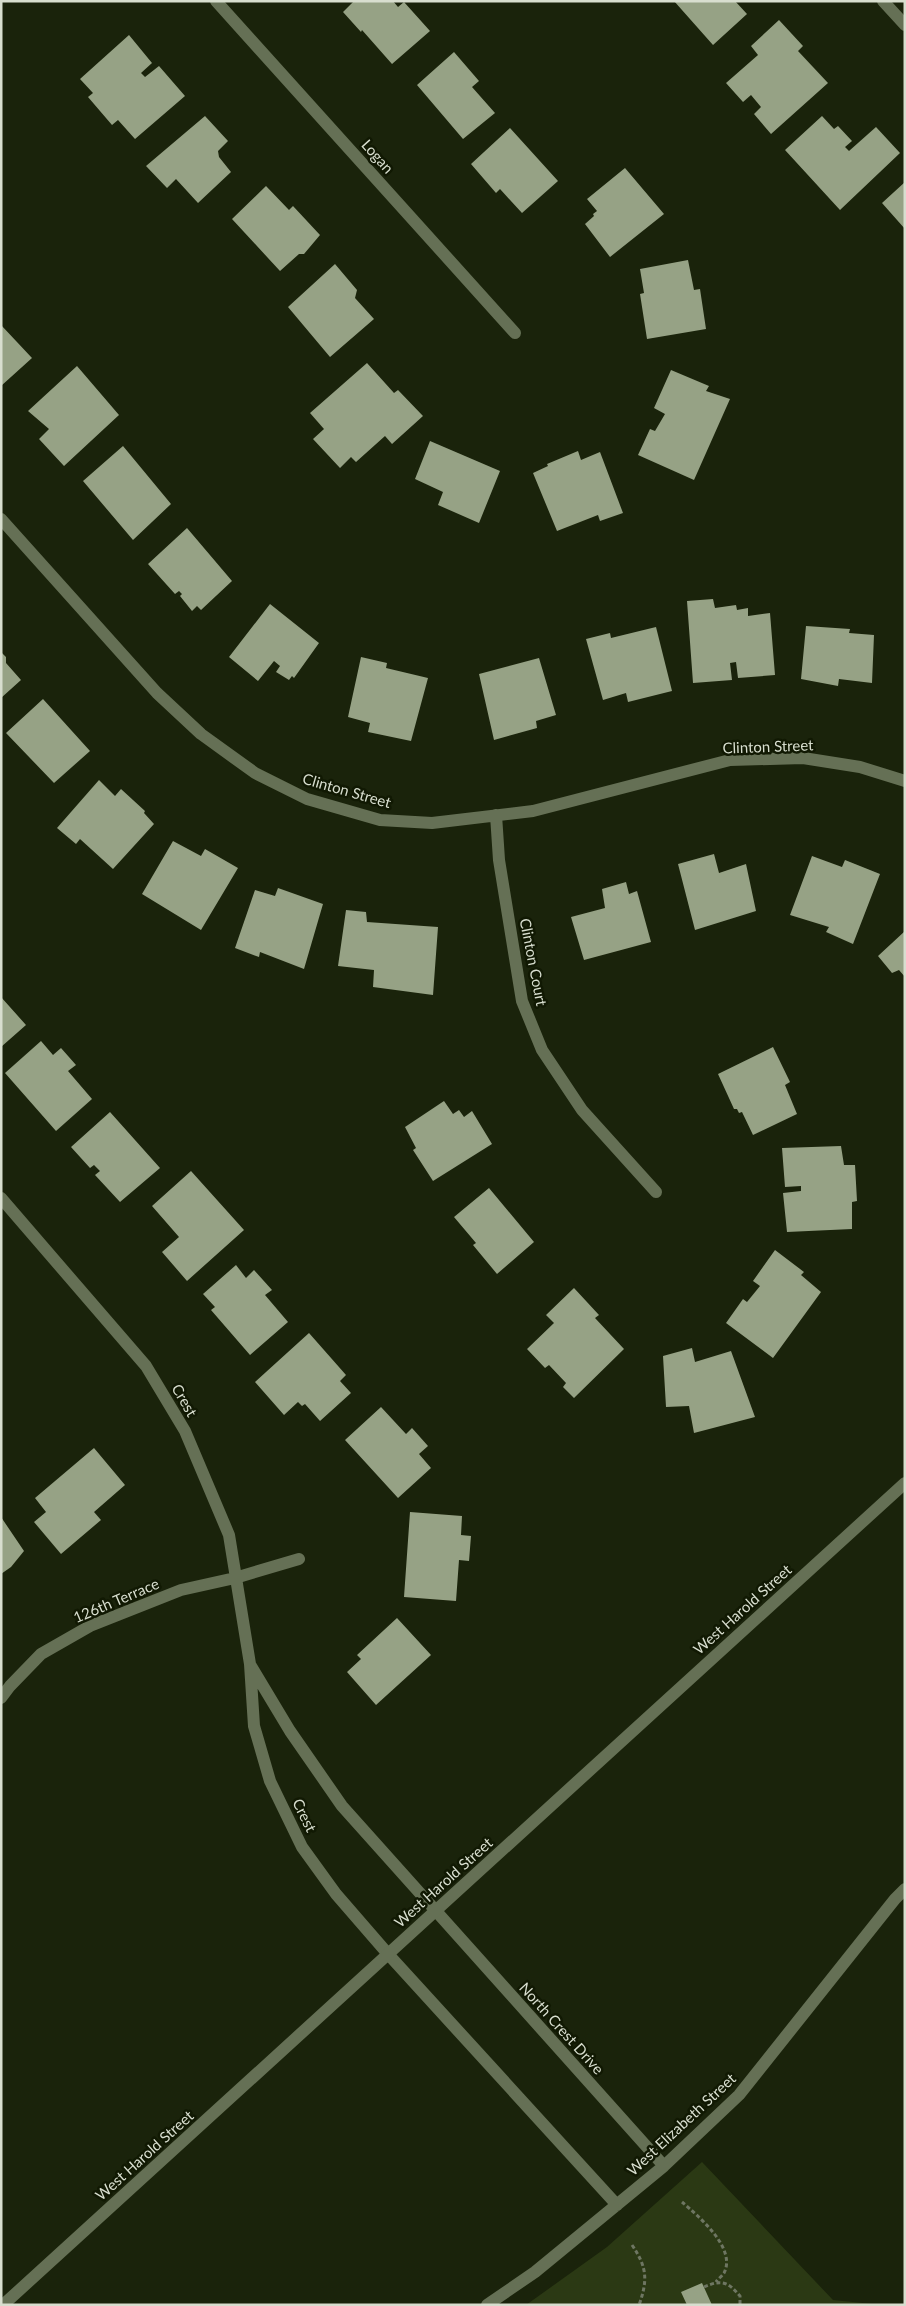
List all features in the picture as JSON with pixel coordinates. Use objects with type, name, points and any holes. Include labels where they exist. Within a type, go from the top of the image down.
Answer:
[{"type":"street","name":"Logan","points":[[216,1],[515,333]]},
{"type":"street","points":[[883,1],[905,25]]},
{"type":"street","name":"Clinton Street","points":[[1,519],[157,693],[201,734],[255,773],[307,799],[380,820],[432,823],[533,811],[730,760],[803,758],[860,767],[905,781]]},
{"type":"street","name":"Clinton Court","points":[[496,815],[499,860],[522,1001],[542,1050],[582,1110],[656,1192]]},
{"type":"street","name":"Crest","points":[[1,1198],[146,1366],[185,1431],[229,1535],[250,1664],[254,1726],[270,1781],[302,1846],[336,1894],[388,1954]]},
{"type":"street","name":"West Harold Street","points":[[3,2305],[905,1482]]},
{"type":"street","name":"126th Terrace","points":[[1,1698],[41,1654],[90,1626],[181,1590],[235,1578],[298,1559]]},
{"type":"street","name":"Crest","points":[[250,1664],[290,1732],[342,1806],[435,1911]]},
{"type":"street","name":"West Elizabeth Street","points":[[487,2305],[535,2272],[664,2166],[738,2095],[842,1964],[905,1889]]},
{"type":"street","name":"North Crest Drive","points":[[435,1911],[664,2166]]},
{"type":"street","points":[[388,1954],[617,2205]]},
{"type":"path","points":[[682,2202],[712,2230],[724,2249],[726,2263],[724,2273],[716,2282],[704,2287]]},
{"type":"path","points":[[632,2245],[645,2267],[645,2279],[639,2305]]},
{"type":"path","points":[[716,2282],[730,2285],[740,2296],[740,2305]]},
{"type":"green space","points":[[702,2162],[833,2300],[882,2305],[526,2305],[607,2247]]},
{"type":"building","points":[[354,1],[393,1],[398,7],[404,2],[430,31],[392,64],[343,12]]},
{"type":"building","points":[[674,1],[735,1],[747,14],[713,45]]},
{"type":"building","points":[[779,20],[803,46],[798,51],[828,83],[771,134],[754,114],[761,107],[751,95],[743,102],[726,83],[758,55],[751,46]]},
{"type":"building","points":[[129,35],[152,63],[141,73],[145,77],[159,66],[185,96],[135,139],[118,120],[112,125],[88,97],[93,93],[80,79]]},
{"type":"building","points":[[454,52],[479,81],[472,87],[495,113],[463,139],[417,85]]},
{"type":"building","points":[[205,116],[228,141],[218,151],[219,157],[231,172],[198,203],[176,179],[167,188],[146,166]]},
{"type":"building","points":[[822,116],[834,129],[838,126],[852,141],[845,147],[849,151],[876,127],[900,153],[840,210],[785,150]]},
{"type":"building","points":[[510,128],[558,181],[522,213],[500,189],[496,193],[471,164]]},
{"type":"building","points":[[625,168],[664,214],[610,257],[585,224],[597,211],[587,199]]},
{"type":"building","points":[[905,182],[905,229],[882,203]]},
{"type":"building","points":[[266,186],[289,210],[293,206],[320,235],[304,254],[299,254],[280,271],[232,219]]},
{"type":"building","points":[[688,260],[694,290],[700,289],[706,329],[647,339],[640,294],[644,293],[640,269]]},
{"type":"building","points":[[335,264],[357,290],[355,298],[374,319],[330,357],[288,307]]},
{"type":"building","points":[[1,325],[32,358],[1,386]]},
{"type":"building","points":[[367,363],[394,393],[398,390],[423,416],[392,444],[385,436],[356,462],[351,457],[340,468],[313,439],[324,429],[310,413]]},
{"type":"building","points":[[77,366],[119,415],[64,466],[39,439],[49,429],[28,411]]},
{"type":"building","points":[[671,370],[709,386],[706,391],[730,399],[694,480],[638,455],[650,429],[655,431],[665,414],[654,408]]},
{"type":"building","points":[[430,441],[500,471],[479,523],[438,505],[443,492],[415,479]]},
{"type":"building","points":[[123,446],[171,504],[133,540],[83,481]]},
{"type":"building","points":[[578,451],[581,460],[600,452],[623,513],[600,521],[598,515],[557,531],[533,473],[548,466],[547,464]]},
{"type":"building","points":[[187,528],[232,581],[201,610],[197,606],[192,611],[180,596],[182,594],[179,591],[175,594],[148,564]]},
{"type":"building","points":[[713,599],[715,608],[736,605],[737,610],[748,608],[748,616],[770,613],[775,675],[738,678],[736,662],[730,663],[732,680],[693,683],[687,601]]},
{"type":"building","points":[[270,604],[319,643],[294,678],[292,676],[289,680],[276,672],[280,666],[274,661],[258,681],[229,657]]},
{"type":"building","points":[[806,626],[850,629],[849,633],[874,635],[872,683],[839,679],[838,686],[801,679]]},
{"type":"building","points":[[656,627],[672,691],[628,702],[626,693],[603,700],[586,639],[610,633],[611,638]]},
{"type":"building","points":[[1,652],[6,657],[6,663],[21,680],[1,698]]},
{"type":"building","points":[[361,657],[387,663],[386,668],[428,678],[411,741],[368,732],[370,723],[348,717]]},
{"type":"building","points":[[539,658],[556,715],[536,721],[537,728],[494,740],[479,674]]},
{"type":"building","points":[[43,699],[90,751],[54,783],[6,733]]},
{"type":"building","points":[[99,780],[115,796],[121,789],[145,811],[144,813],[154,824],[113,869],[80,839],[76,844],[57,828]]},
{"type":"building","points":[[173,841],[201,856],[205,849],[238,868],[201,930],[142,894]]},
{"type":"building","points":[[714,854],[719,873],[746,864],[756,911],[695,930],[678,864]]},
{"type":"building","points":[[812,856],[842,867],[845,860],[880,874],[853,944],[826,932],[829,927],[790,915]]},
{"type":"building","points":[[626,882],[629,894],[637,891],[651,942],[584,960],[571,917],[605,908],[602,889]]},
{"type":"building","points":[[278,888],[323,904],[304,969],[260,952],[259,957],[235,948],[255,890],[275,896]]},
{"type":"building","points":[[346,910],[366,912],[367,922],[438,927],[433,995],[373,987],[374,970],[338,966]]},
{"type":"building","points":[[905,931],[905,977],[899,970],[892,973],[878,956]]},
{"type":"building","points":[[1,997],[26,1025],[1,1047]]},
{"type":"building","points":[[41,1041],[53,1055],[61,1048],[76,1065],[68,1071],[92,1099],[56,1131],[5,1073]]},
{"type":"building","points":[[773,1047],[790,1082],[785,1085],[797,1114],[753,1135],[742,1112],[739,1113],[737,1109],[734,1109],[718,1074]]},
{"type":"building","points":[[444,1101],[453,1114],[459,1110],[464,1117],[472,1111],[492,1144],[433,1181],[413,1150],[416,1148],[405,1127]]},
{"type":"building","points":[[110,1112],[160,1168],[120,1202],[95,1175],[100,1171],[94,1165],[90,1168],[71,1147]]},
{"type":"building","points":[[841,1146],[844,1165],[855,1165],[857,1201],[852,1202],[852,1229],[787,1232],[783,1193],[801,1191],[801,1186],[785,1187],[782,1148]]},
{"type":"building","points":[[191,1171],[244,1230],[187,1281],[162,1252],[179,1237],[152,1206]]},
{"type":"building","points":[[489,1188],[534,1242],[497,1274],[473,1245],[476,1243],[454,1217]]},
{"type":"building","points":[[775,1250],[804,1272],[801,1275],[821,1292],[773,1358],[726,1323],[743,1299],[747,1302],[760,1286],[753,1281]]},
{"type":"building","points":[[236,1265],[246,1278],[254,1270],[272,1290],[265,1295],[288,1322],[250,1355],[211,1310],[215,1307],[203,1294]]},
{"type":"building","points":[[574,1288],[599,1315],[595,1318],[624,1349],[574,1398],[563,1387],[566,1383],[549,1365],[545,1368],[527,1349],[554,1323],[546,1315]]},
{"type":"building","points":[[309,1333],[346,1375],[340,1381],[351,1393],[320,1421],[305,1404],[302,1406],[298,1402],[284,1415],[255,1382]]},
{"type":"building","points":[[692,1348],[695,1362],[731,1351],[755,1417],[694,1433],[689,1406],[666,1407],[663,1356]]},
{"type":"building","points":[[381,1407],[406,1434],[412,1428],[428,1446],[419,1454],[431,1468],[398,1498],[345,1440]]},
{"type":"building","points":[[94,1448],[125,1485],[94,1512],[101,1520],[61,1554],[34,1522],[46,1512],[35,1498]]},
{"type":"building","points":[[410,1512],[462,1516],[461,1535],[471,1536],[469,1561],[459,1560],[456,1601],[404,1597]]},
{"type":"building","points":[[1,1517],[24,1551],[11,1567],[1,1574]]},
{"type":"building","points":[[397,1618],[431,1655],[376,1705],[347,1672],[361,1659],[357,1655]]},
{"type":"building","points":[[702,2283],[712,2305],[687,2305],[681,2292]]}]
